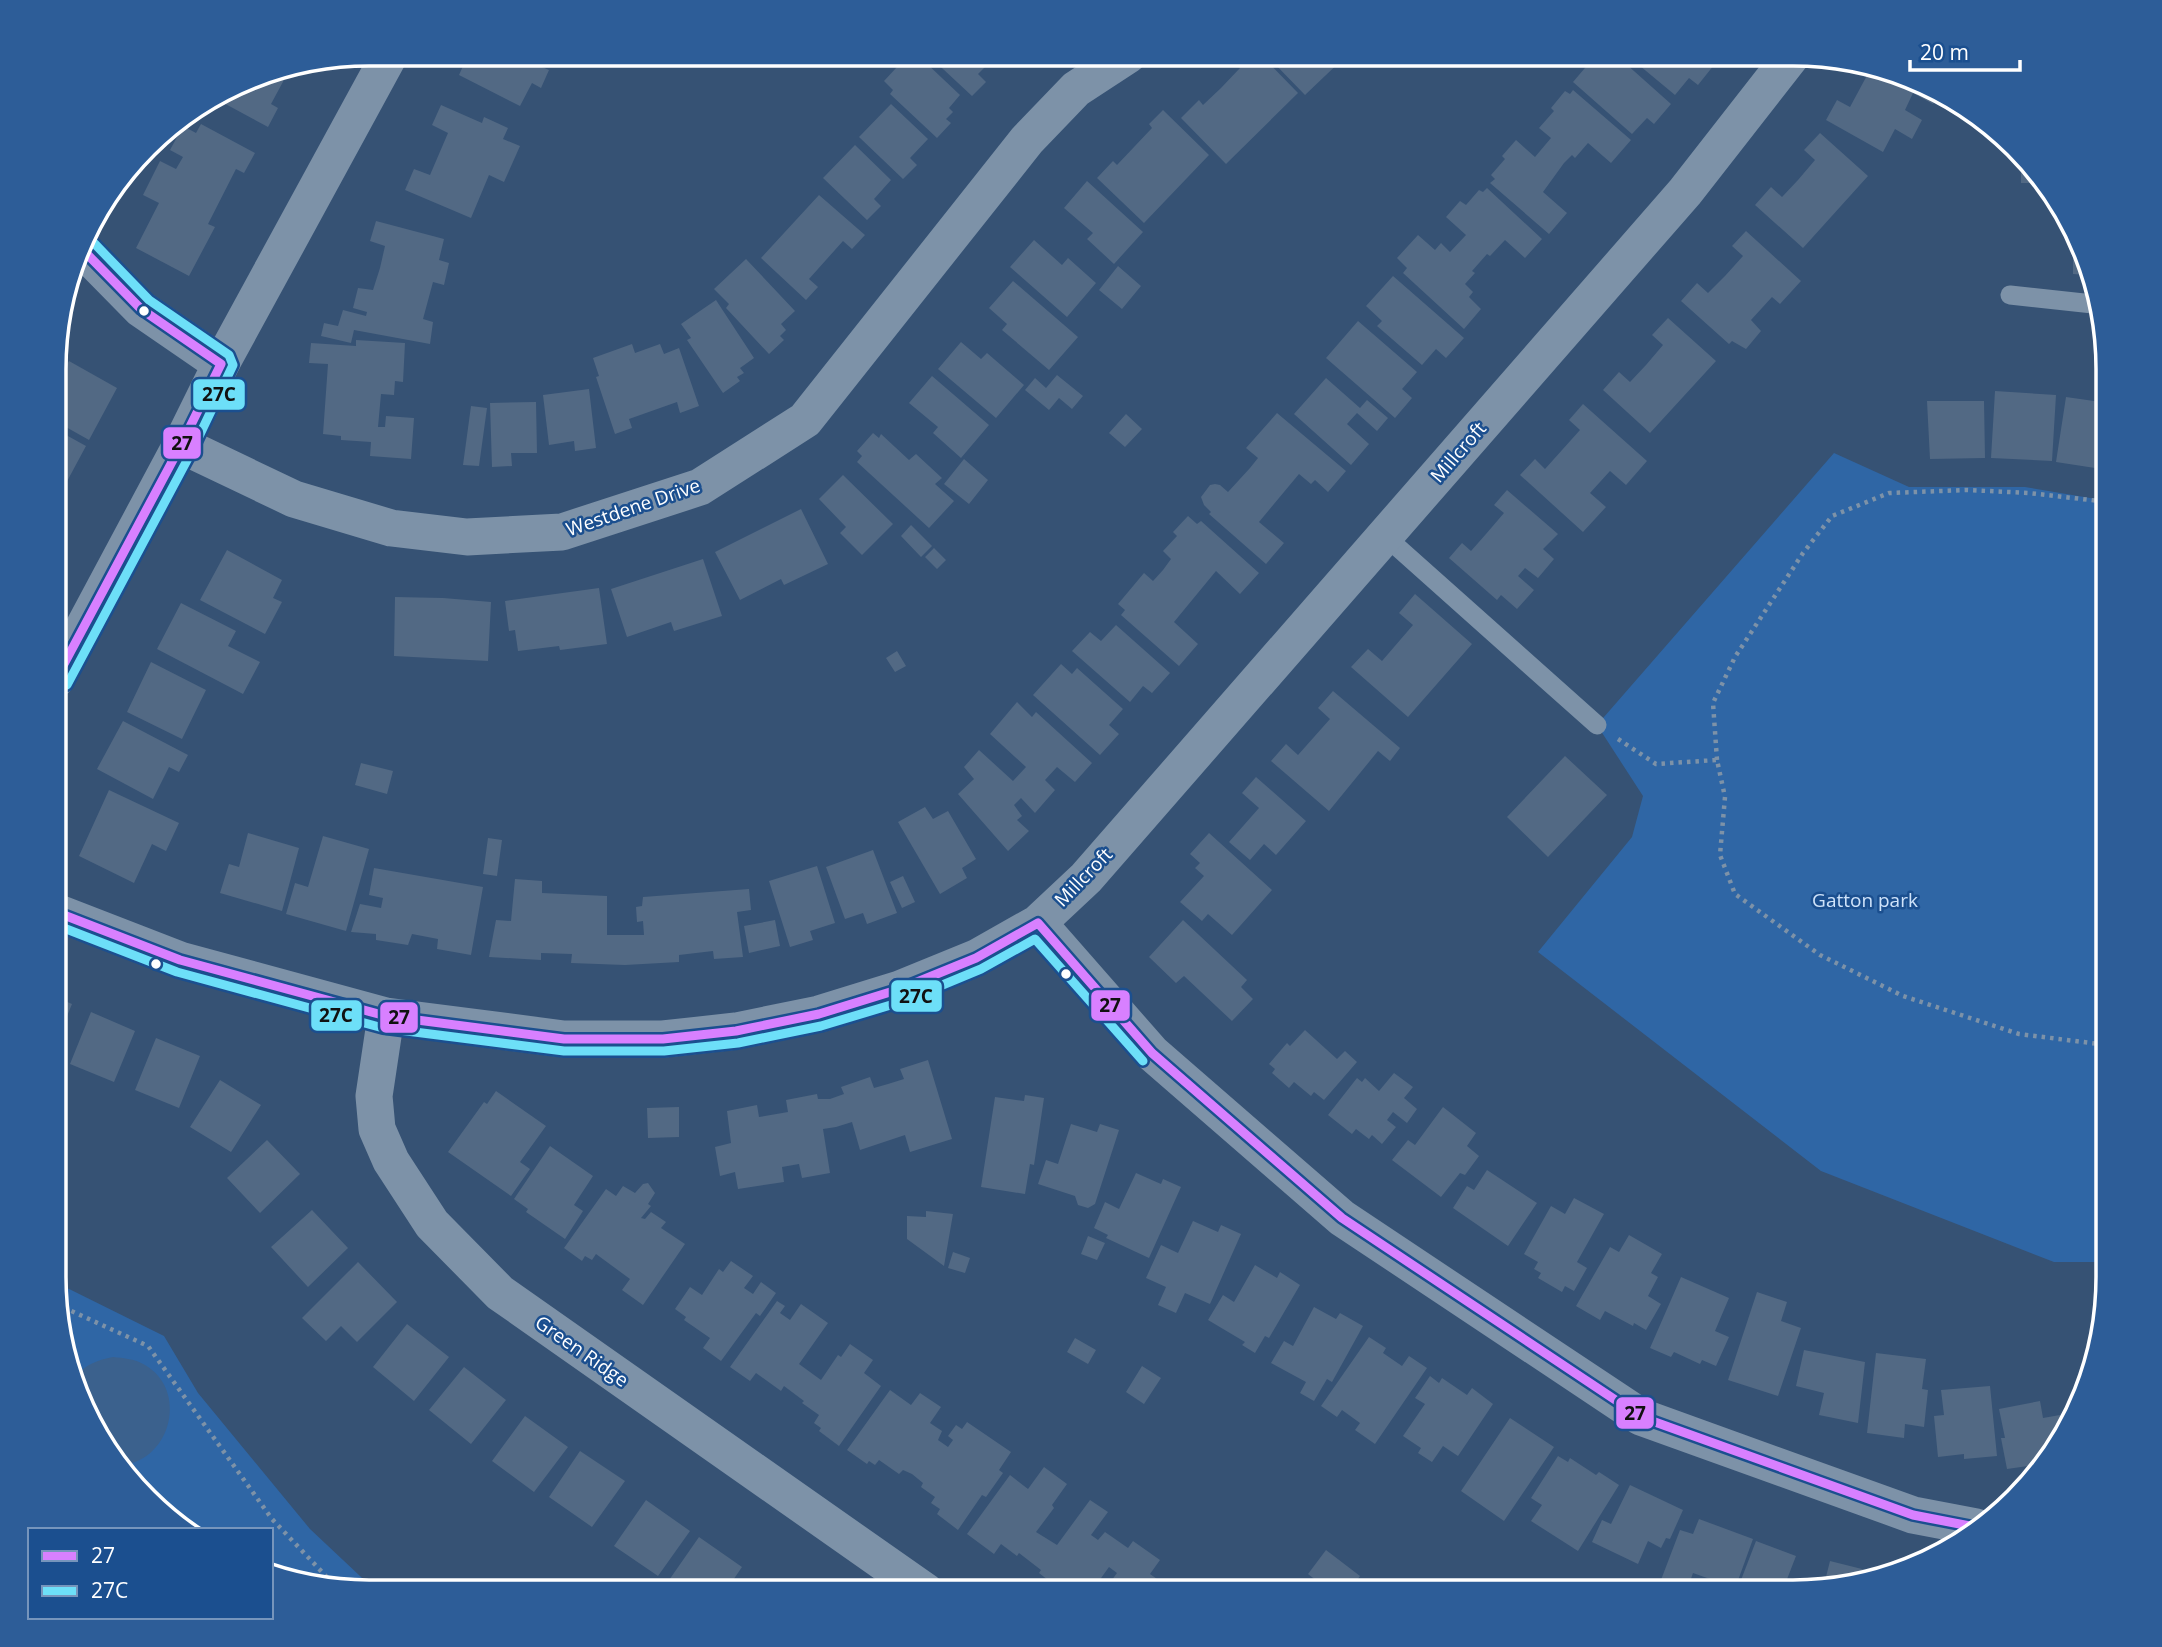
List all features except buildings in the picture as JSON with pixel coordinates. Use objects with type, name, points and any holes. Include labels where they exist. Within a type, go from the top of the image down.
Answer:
[{"type":"street","points":[[66,660],[181,445],[221,364],[383,66]]},
{"type":"street","name":"Westdene Drive","points":[[181,445],[294,499],[391,528],[467,537],[562,532],[700,487],[805,420],[1027,140],[1076,89],[1111,66]]},
{"type":"street","name":"Millcroft","points":[[66,916],[180,960],[386,1016],[564,1039],[663,1040],[736,1031],[819,1014],[900,989],[976,958],[1038,923],[1086,878],[1685,192],[1783,66]]},
{"type":"street","points":[[89,256],[141,309],[221,364]]},
{"type":"street","points":[[1038,923],[1152,1053],[1342,1218],[1641,1418],[1913,1515],[1967,1525]]},
{"type":"street","name":"Green Ridge","points":[[386,1016],[374,1096],[377,1129],[391,1161],[432,1224],[500,1293],[909,1580]]},
{"type":"lane","points":[[2010,295],[2088,303]]},
{"type":"lane","points":[[1385,536],[1597,725]]},
{"type":"path","points":[[2096,501],[1968,490],[1889,493],[1832,516],[1803,552],[1735,657],[1713,703],[1717,760],[1725,797],[1720,855],[1735,894],[1820,955],[1903,996],[2019,1034],[2096,1044]]},
{"type":"path","points":[[1597,725],[1656,764],[1717,760]]},
{"type":"path","points":[[68,1309],[148,1346],[272,1519],[327,1578]]},
{"type":"green space","name":"Gatton park","points":[[1834,453],[1909,487],[2025,487],[2096,499],[2096,1262],[2054,1262],[1821,1171],[1538,952],[1632,837],[1643,796],[1597,725]]},
{"type":"green space","points":[[66,1288],[164,1336],[198,1393],[310,1529],[364,1580],[310,1575],[273,1564],[273,1528],[200,1528],[155,1492],[118,1446],[90,1394],[72,1337]]},
{"type":"shaded area","points":[[113,1357],[141,1363],[158,1376],[167,1390],[170,1406],[163,1437],[153,1450],[140,1460],[129,1462],[107,1429],[90,1394],[82,1370]]},
{"type":"transit line","name":"27C","points":[[67,685],[192,451],[233,365],[229,355],[149,300],[94,243]]},
{"type":"transit line","name":"27","points":[[66,660],[181,445],[221,364],[141,309],[89,256]]},
{"type":"transit line","name":"27","points":[[66,916],[180,960],[386,1016],[564,1039],[663,1039],[736,1031],[819,1014],[900,989],[976,958],[1038,923],[1152,1053],[1342,1218],[1641,1417],[1913,1515],[1966,1525]]},
{"type":"transit line","name":"27C","points":[[66,929],[177,972],[383,1028],[564,1051],[664,1051],[738,1043],[821,1026],[904,1001],[981,969],[1035,939],[1143,1061]]}]
